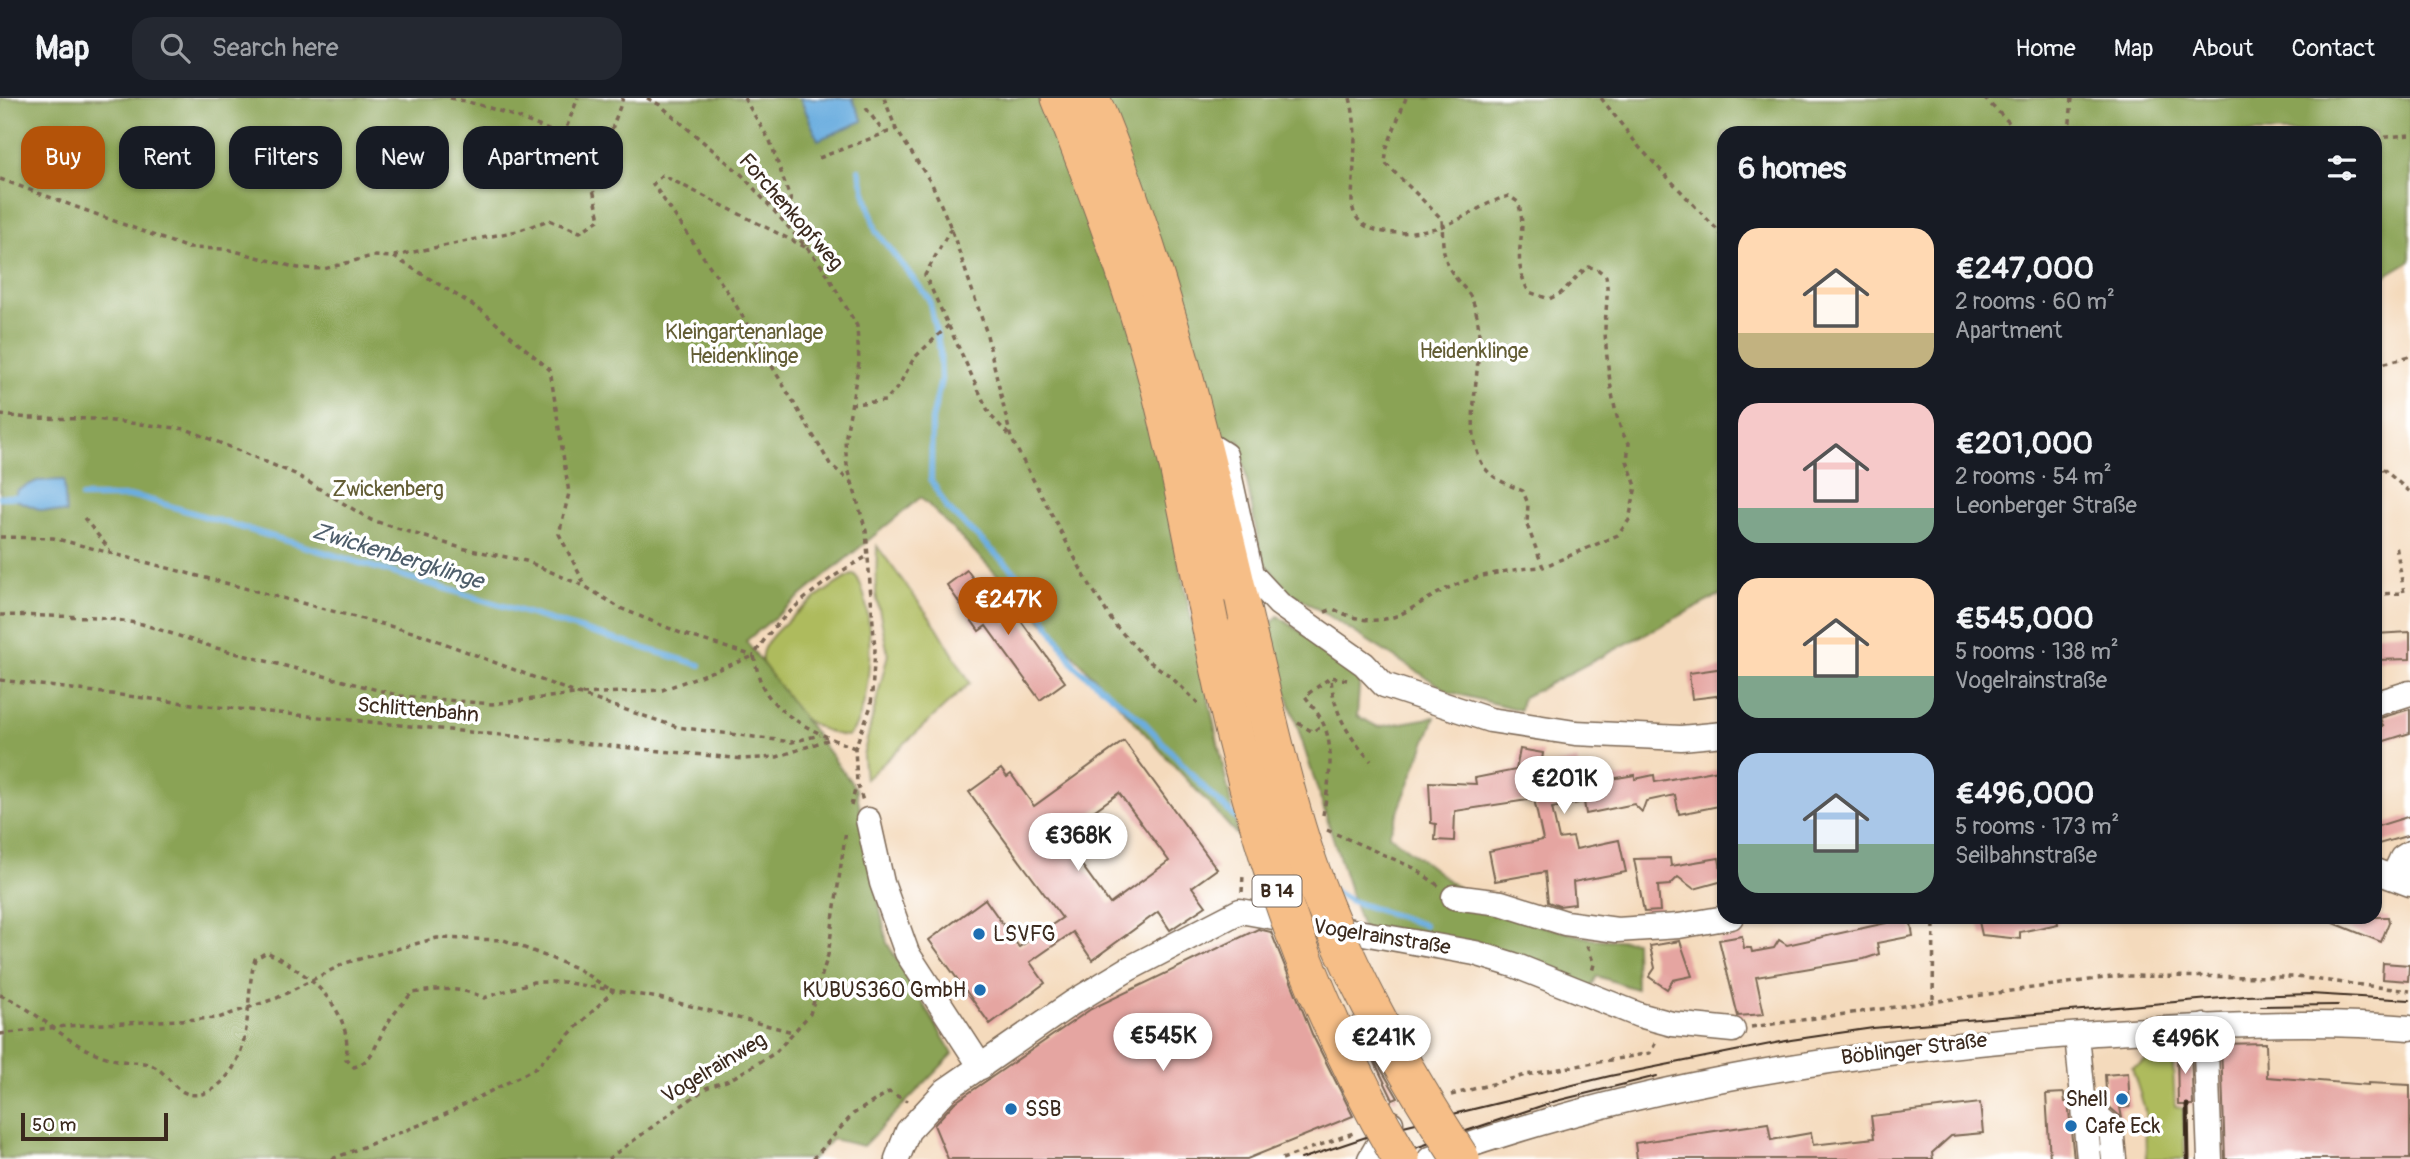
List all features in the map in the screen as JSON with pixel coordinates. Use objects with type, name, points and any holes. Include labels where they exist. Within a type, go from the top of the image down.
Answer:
[{"type":"highway","name":"B 14","points":[[1060,98],[1115,240],[1147,340],[1175,451],[1247,791],[1274,882],[1333,1031],[1401,1159]]},
{"type":"highway","name":"B 14","points":[[1091,98],[1154,272],[1203,441],[1280,763],[1304,848],[1373,1010],[1420,1097],[1461,1159]]},
{"type":"street","points":[[1203,441],[1225,455],[1251,574],[1279,604],[1364,664],[1384,685],[1490,720],[1575,733],[1681,738],[1717,735]]},
{"type":"street","points":[[2382,702],[2410,692]]},
{"type":"street","points":[[868,820],[882,883],[907,953],[981,1067]]},
{"type":"street","points":[[2392,878],[2402,858],[2410,853]]},
{"type":"street","points":[[1454,897],[1501,902],[1577,925],[1617,930],[1679,926],[1717,919]]},
{"type":"street","name":"Vogelrainstraße","points":[[897,1159],[908,1131],[946,1090],[1096,989],[1240,911],[1475,953],[1514,965],[1639,1015],[1672,1024],[1733,1030]]},
{"type":"street","name":"Böblinger Straße","points":[[1430,1159],[1538,1122],[1605,1105],[1783,1067],[1961,1043],[2287,1023],[2410,1028]]},
{"type":"street","points":[[2205,1026],[2210,1159]]},
{"type":"street","points":[[2077,1035],[2089,1159]]},
{"type":"street","points":[[2085,1105],[2111,1128],[2114,1159]]},
{"type":"street","points":[[1370,1159],[1395,1116]]},
{"type":"path","points":[[450,98],[476,103],[537,126]]},
{"type":"path","points":[[567,126],[579,98]]},
{"type":"path","points":[[612,126],[623,98]]},
{"type":"path","name":"Forchenkopfweg","points":[[646,98],[660,106],[742,175],[824,269],[858,326],[859,362],[845,440],[866,531],[874,679],[871,706],[855,748]]},
{"type":"path","points":[[744,98],[770,141],[807,248]]},
{"type":"path","points":[[884,98],[896,129],[932,184],[951,228],[986,331],[1011,438],[990,415],[925,275],[951,228]]},
{"type":"path","points":[[1307,625],[1315,616],[1333,609],[1353,619],[1394,618],[1412,611],[1426,598],[1465,581],[1543,567],[1618,535],[1629,520],[1636,486],[1627,461],[1629,443],[1622,435],[1614,403],[1605,333],[1606,276],[1596,268],[1587,267],[1561,293],[1549,299],[1529,292],[1518,267],[1523,216],[1518,202],[1508,196],[1486,202],[1443,226],[1389,233],[1373,230],[1358,219],[1352,204],[1355,125],[1350,98]]},
{"type":"path","points":[[1406,98],[1395,122],[1385,163],[1442,219],[1441,241],[1451,270],[1471,293],[1478,319],[1480,354],[1474,439],[1483,466],[1503,483],[1522,491],[1528,504],[1527,525],[1543,567]]},
{"type":"path","points":[[1601,98],[1639,147],[1717,230]]},
{"type":"path","points":[[1984,98],[2013,126]]},
{"type":"path","points":[[2070,126],[2072,98]]},
{"type":"path","points":[[866,108],[884,133]]},
{"type":"path","points":[[819,158],[896,129]]},
{"type":"path","points":[[2382,137],[2410,135]]},
{"type":"path","points":[[807,248],[662,175],[653,184],[731,297],[830,464],[853,484]]},
{"type":"path","points":[[0,179],[188,248],[227,249],[298,268],[324,269],[372,256],[394,257],[517,231],[549,220],[580,232],[600,219],[593,189]]},
{"type":"path","points":[[394,257],[481,310],[550,370],[569,493],[559,534],[586,587]]},
{"type":"path","points":[[850,404],[885,401],[898,387],[914,358],[950,324]]},
{"type":"path","points":[[2382,364],[2410,356]]},
{"type":"path","points":[[0,415],[94,419],[186,429],[295,474],[371,520],[461,548],[526,561],[586,587],[620,608],[683,634],[754,656]]},
{"type":"path","points":[[2382,468],[2410,492]]},
{"type":"path","points":[[84,518],[111,552]]},
{"type":"path","points":[[0,537],[53,538],[420,634],[578,694],[677,727],[792,742],[820,735]]},
{"type":"path","points":[[2382,594],[2404,593],[2396,545]]},
{"type":"path","points":[[868,556],[840,570],[798,606],[762,640],[754,656],[762,685],[780,707],[820,735],[855,748],[857,783],[868,820]]},
{"type":"path","points":[[0,615],[97,617],[142,624],[216,648],[401,696],[492,704],[578,694],[662,690],[754,656]]},
{"type":"path","points":[[1321,827],[1328,790],[1329,747],[1324,724],[1305,696],[1331,677],[1384,685]]},
{"type":"path","points":[[1331,677],[1332,696],[1349,736],[1371,761]]},
{"type":"path","name":"Schlittenbahn","points":[[0,680],[208,706],[743,759],[777,757],[830,739]]},
{"type":"path","points":[[1294,713],[1298,724],[1313,733],[1324,724]]},
{"type":"path","name":"Vogelrainweg","points":[[608,1159],[706,1088],[751,1069],[775,1053],[810,1014],[820,984],[848,817],[857,783]]},
{"type":"path","points":[[1933,1000],[1934,924]]},
{"type":"path","points":[[1577,925],[1594,964],[1590,981]]},
{"type":"path","points":[[0,1034],[51,1028],[218,1018],[248,1009],[345,963],[437,937],[504,940],[576,968],[613,991]]},
{"type":"path","points":[[0,995],[88,1050],[120,1061],[150,1064],[169,1075],[179,1090],[191,1095],[205,1094],[233,1069],[244,1042],[254,959],[267,952],[311,981],[334,1003],[348,1045],[346,1059],[355,1067],[364,1064],[376,1049],[384,1029],[412,993],[465,989],[484,998],[533,982],[563,982],[613,991],[726,1013],[793,1032]]},
{"type":"path","points":[[1733,1030],[2119,976],[2296,977],[2410,991]]},
{"type":"path","points":[[332,1159],[440,1117],[534,1069],[613,991]]},
{"type":"path","points":[[1442,1098],[1526,1075],[1650,1053],[1659,1034],[1672,1024]]},
{"type":"path","points":[[813,1159],[853,1114],[889,1092],[925,1110]]},
{"type":"path","points":[[1282,1159],[1395,1116]]},
{"type":"green space","name":"Zwickenberg","points":[[0,98],[2410,98],[2410,261],[2382,278],[2382,126],[1717,126],[1717,597],[1522,698],[1520,710],[1450,692],[1287,590],[1268,567],[1260,551],[1239,439],[1168,510],[1238,836],[1051,630],[921,497],[746,641],[856,789],[887,943],[953,1054],[863,1146],[832,1139],[813,1159],[0,1159]]},
{"type":"green space","points":[[877,546],[937,627],[970,683],[865,780],[863,756],[888,654],[876,594]]},
{"type":"green space","points":[[854,574],[866,606],[869,656],[863,705],[857,724],[848,736],[820,728],[778,697],[763,669],[762,654],[775,633],[787,621],[817,597]]},
{"type":"green space","points":[[1278,616],[1360,674],[1357,716],[1378,727],[1435,717],[1389,835],[1491,913],[1593,939],[1635,941],[1636,989],[1597,976],[1590,989],[1362,928],[1266,629]]},
{"type":"green space","points":[[2172,1047],[2175,1106],[2183,1108],[2185,1159],[2146,1159],[2145,1110],[2132,1068]]},
{"type":"water","points":[[800,98],[852,98],[863,121],[818,140]]},
{"type":"water","points":[[64,480],[66,513],[41,510],[16,500],[16,491],[37,481]]},
{"type":"building","points":[[967,570],[1007,625],[1018,617],[1065,682],[1040,700],[986,626],[979,631],[947,585]]},
{"type":"building","points":[[2410,632],[2410,659],[2382,660],[2382,634]]},
{"type":"building","points":[[1717,669],[1717,696],[1692,699],[1689,673]]},
{"type":"building","points":[[2410,709],[2410,733],[2382,742],[2382,717]]},
{"type":"building","points":[[1124,741],[1217,869],[1192,887],[1206,906],[1170,930],[1158,912],[1092,960],[1073,932],[1030,962],[1045,983],[990,1024],[929,940],[985,899],[1019,947],[1062,918],[969,792],[1001,769],[1007,777],[1011,774],[1034,806]],"holes":[[[1119,793],[1169,861],[1110,904],[1060,835]]]},
{"type":"building","points":[[1520,749],[1543,753],[1541,767],[1577,760],[1581,784],[1635,775],[1635,779],[1654,775],[1655,782],[1717,770],[1717,806],[1679,814],[1675,795],[1646,801],[1642,812],[1634,804],[1586,814],[1584,802],[1552,808],[1559,839],[1573,837],[1576,849],[1619,840],[1626,872],[1573,882],[1575,904],[1559,906],[1548,902],[1545,872],[1495,881],[1489,851],[1543,840],[1534,799],[1455,811],[1454,841],[1435,840],[1436,824],[1431,823],[1429,782],[1476,784],[1475,778],[1516,770]]},
{"type":"building","points":[[2410,816],[2410,835],[2382,843],[2382,825]]},
{"type":"building","points":[[1670,858],[1671,866],[1717,858],[1717,883],[1694,889],[1678,877],[1670,885],[1658,886],[1660,911],[1644,912],[1634,859]]},
{"type":"building","points":[[2382,917],[2388,917],[2389,922],[2381,942],[2336,924],[2382,924]]},
{"type":"building","points":[[1882,924],[1911,924],[1913,936],[1877,943],[1879,954],[1864,959],[1756,977],[1764,1014],[1738,1016],[1719,940],[1742,936],[1744,948],[1751,948],[1752,952],[1774,948],[1779,940],[1787,945]]},
{"type":"building","points":[[1980,924],[2058,924],[2020,932],[2020,939],[1982,935]]},
{"type":"building","points":[[1258,929],[1271,932],[1312,1034],[1353,1116],[1247,1159],[948,1159],[934,1125],[954,1103],[1091,1009]]},
{"type":"building","points":[[1680,941],[1692,976],[1673,980],[1667,989],[1649,977],[1655,968],[1650,946]]},
{"type":"building","points":[[2383,963],[2409,965],[2408,981],[2382,979]]},
{"type":"building","points":[[1353,1017],[1374,1057],[1398,1098],[1393,1100]]},
{"type":"building","points":[[2266,1043],[2267,1077],[2368,1085],[2410,1085],[2410,1159],[2225,1159],[2221,1044]]},
{"type":"building","points":[[2177,1047],[2191,1047],[2193,1105],[2178,1105]]},
{"type":"building","name":"Shell","points":[[2128,1073],[2130,1107],[2120,1108],[2122,1118],[2107,1105],[2105,1075]]},
{"type":"building","name":"Shell","points":[[2064,1093],[2065,1102],[2068,1102],[2074,1159],[2050,1159],[2046,1094]]},
{"type":"building","points":[[1980,1103],[1983,1133],[1951,1136],[1932,1153],[1933,1159],[1637,1159],[1635,1143],[1768,1123],[1771,1140],[1811,1133],[1813,1145],[1874,1138],[1871,1116]]},
{"type":"waterway","name":"Heidenklinge","points":[[859,170],[876,231],[929,299],[940,351],[941,380],[932,420],[931,480],[947,508],[1014,571],[1076,667],[1141,719],[1210,794],[1244,825]]},
{"type":"waterway","name":"Zwickenbergklinge","points":[[0,497],[23,497]]},
{"type":"waterway","name":"Zwickenbergklinge","points":[[82,497],[140,497],[700,665]]},
{"type":"waterway","name":"Heidenklinge","points":[[1334,891],[1351,901],[1424,925]]},
{"type":"tram line","points":[[1301,1159],[1387,1130],[1610,1076],[1791,1040],[1873,1028],[2245,996],[2310,994],[2410,1000]]},
{"type":"tram line","points":[[2261,1006],[2338,1005]]},
{"type":"tram line","points":[[1382,1159],[1556,1101],[1657,1076]]},
{"type":"railway","points":[[2187,1105],[2188,1159]]},
{"type":"place","name":"LSVFG","points":[[979,934]]},
{"type":"place","name":"KUBUS360 GmbH","points":[[980,990]]},
{"type":"place","name":"Shell","points":[[2122,1099]]},
{"type":"place","name":"SSB","points":[[1011,1109]]},
{"type":"place","name":"Cafe Eck","points":[[2071,1126]]},
{"type":"park label","name":"Kleingartenanlage Heidenklinge","points":[[744,344]]}]
